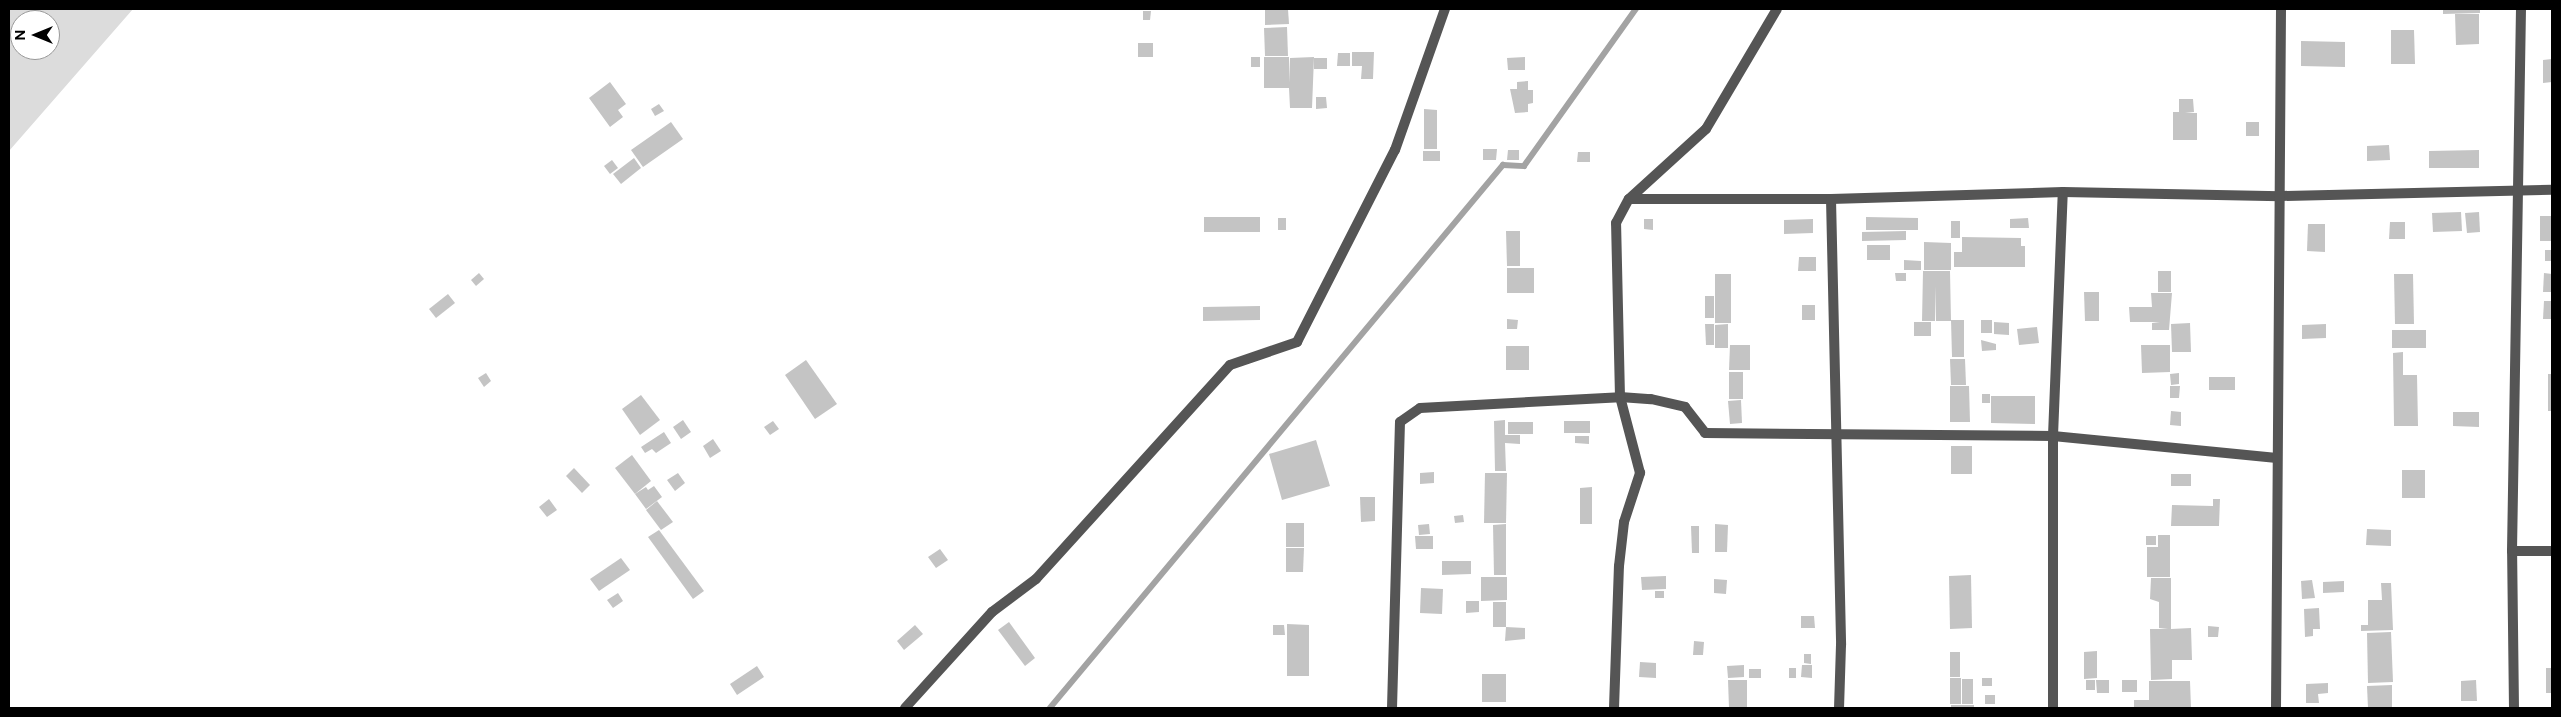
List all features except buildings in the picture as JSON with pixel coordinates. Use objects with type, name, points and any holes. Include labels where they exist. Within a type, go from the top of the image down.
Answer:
[{"type":"street","points":[[907,708],[992,612],[1043,571],[1230,365],[1297,342],[1395,150],[1445,9]]},
{"type":"street","points":[[1614,708],[1619,566],[1624,522],[1640,473],[1620,397],[1616,223],[1629,199],[1706,129],[1764,35],[1777,9]]},
{"type":"street","points":[[2276,708],[2281,9]]},
{"type":"street","points":[[2514,708],[2512,551],[2521,9]]},
{"type":"street","points":[[1629,199],[1831,198],[2063,192],[2281,196],[2552,190]]},
{"type":"street","points":[[2053,708],[2053,436],[2063,192]]},
{"type":"street","points":[[1831,198],[1841,646],[1839,708]]},
{"type":"street","points":[[1392,708],[1400,422],[1420,408],[1620,397],[1652,399],[1685,407],[1705,433],[1836,436],[2053,436],[2277,458]]},
{"type":"street","points":[[2512,551],[2552,551]]},
{"type":"shaded area","points":[[9,9],[133,9],[9,151]]},
{"type":"waterway","points":[[1050,708],[1503,165],[1524,166],[1636,9]]}]
